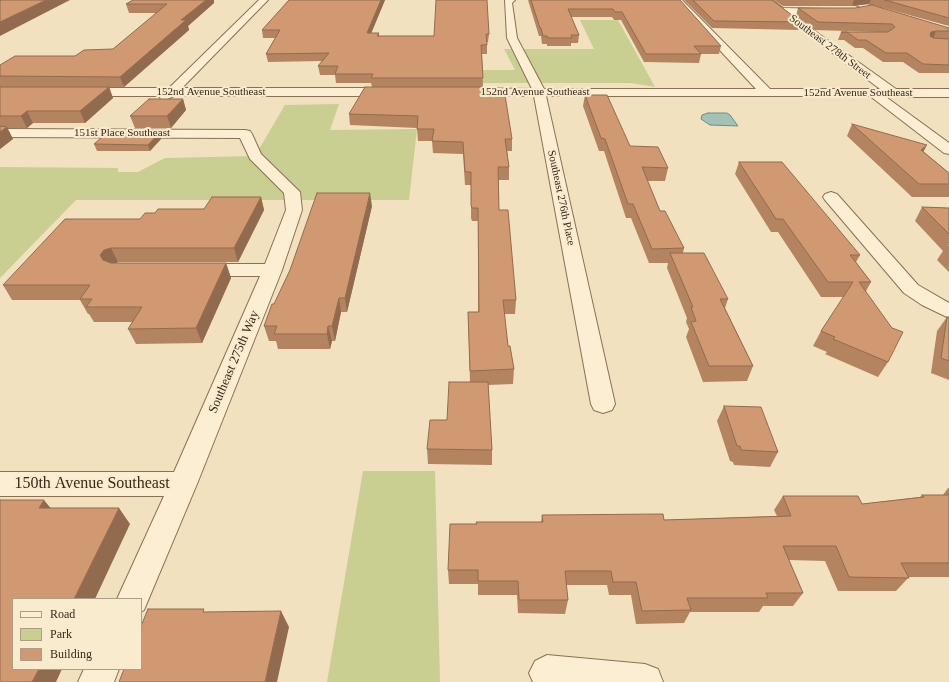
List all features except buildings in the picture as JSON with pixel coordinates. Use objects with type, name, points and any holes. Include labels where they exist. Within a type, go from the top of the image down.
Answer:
[{"type":"street","points":[[149,105],[172,92],[264,0]]},
{"type":"street","name":"Southeast 276th Place","points":[[511,0],[508,2],[512,38],[539,92],[602,404]]},
{"type":"street","points":[[677,0],[766,92]]},
{"type":"street","name":"Southeast 278th Street","points":[[766,0],[892,93]]},
{"type":"street","points":[[849,0],[884,12]]},
{"type":"street","points":[[852,11],[880,5],[880,0]]},
{"type":"street","points":[[782,12],[837,11]]},
{"type":"street","points":[[814,35],[830,35]]},
{"type":"street","name":"152nd Avenue Southeast","points":[[70,92],[399,92]]},
{"type":"street","points":[[168,109],[174,103],[172,92]]},
{"type":"street","name":"152nd Avenue Southeast","points":[[446,92],[949,93]]},
{"type":"street","name":"Southeast 278th Street","points":[[873,93],[949,150]]},
{"type":"street","points":[[121,132],[132,121]]},
{"type":"street","points":[[147,132],[158,121]]},
{"type":"street","name":"151st Place Southeast","points":[[0,133],[147,132],[245,134]]},
{"type":"street","name":"Southeast 275th Way","points":[[133,598],[183,484],[291,221],[294,202],[292,192],[255,156],[245,134]]},
{"type":"street","points":[[831,197],[911,289],[929,301],[949,311]]},
{"type":"street","points":[[180,270],[272,270]]},
{"type":"street","name":"150th Avenue Southeast","points":[[0,484],[183,484]]},
{"type":"street","points":[[96,682],[102,670]]},
{"type":"street","points":[[548,673],[645,682]]},
{"type":"green space","points":[[580,20],[618,20],[655,87],[631,83],[425,83],[427,70],[515,70],[504,49],[594,49]]},
{"type":"green space","points":[[339,104],[330,130],[417,129],[409,200],[76,200],[0,278],[0,167],[118,168],[118,172],[138,172],[165,158],[255,156],[285,105]]},
{"type":"green space","points":[[363,471],[435,471],[440,682],[327,682]]},
{"type":"water","points":[[708,113],[727,113],[738,126],[710,125],[701,119],[702,115]]}]
